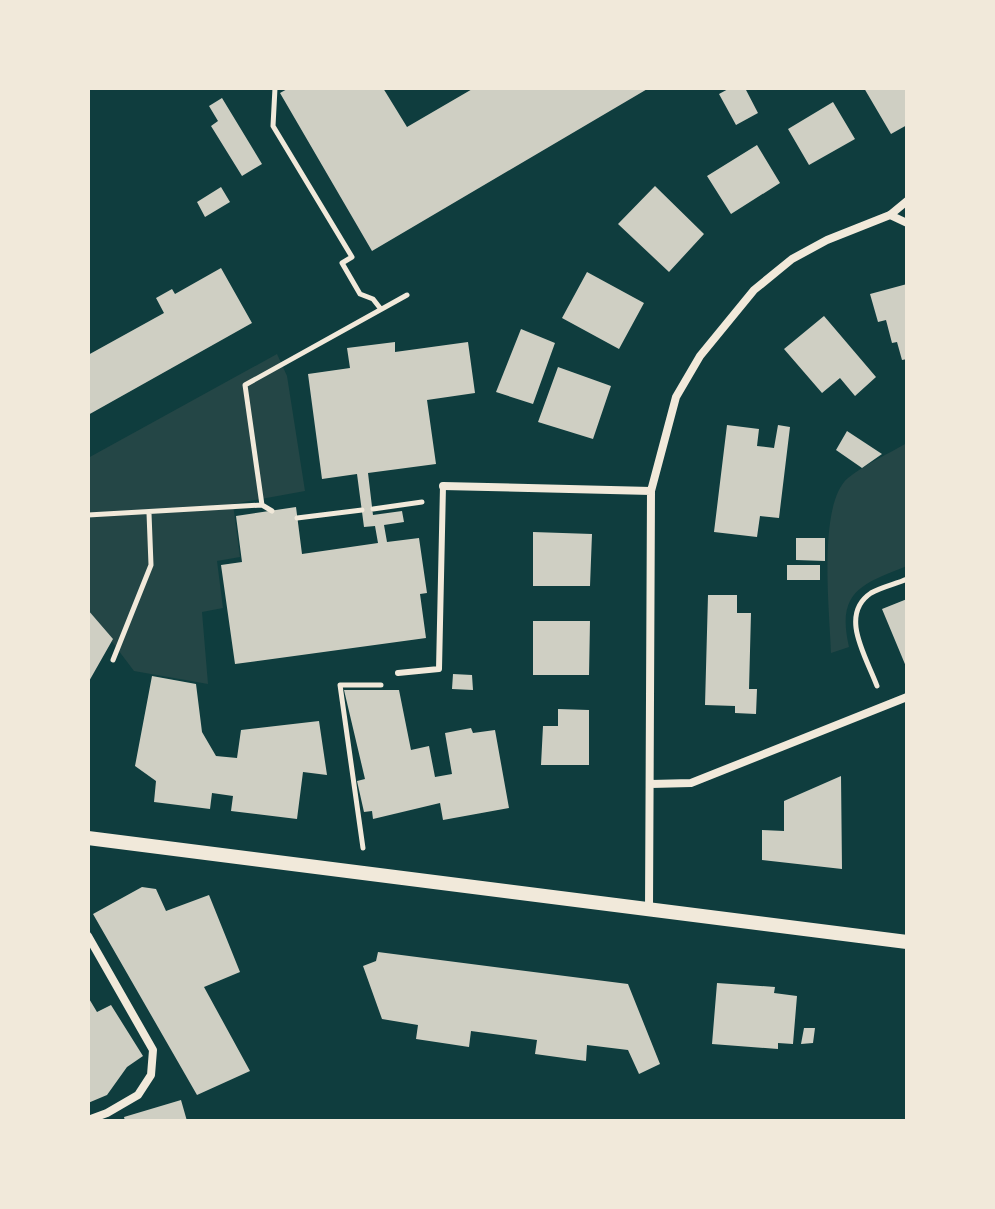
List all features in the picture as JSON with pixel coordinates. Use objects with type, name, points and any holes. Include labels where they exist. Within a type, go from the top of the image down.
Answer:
[{"type":"street","points":[[649,910],[651,491],[676,397],[728,319],[754,290],[792,259],[827,240],[890,215],[907,201]]},
{"type":"street","points":[[890,215],[907,223]]},
{"type":"street","points":[[443,486],[651,491]]},
{"type":"street","points":[[651,784],[691,783],[907,697]]},
{"type":"street","points":[[88,838],[907,942]]},
{"type":"street","points":[[88,936],[153,1050],[151,1075],[138,1095],[88,1120]]},
{"type":"lane","points":[[398,673],[439,669],[443,486]]},
{"type":"path","points":[[275,88],[273,126],[352,257],[342,263],[354,284],[360,294],[373,299],[380,308]]},
{"type":"path","points":[[262,505],[245,385],[407,295]]},
{"type":"path","points":[[373,509],[431,501]]},
{"type":"path","points":[[88,515],[262,505],[272,511]]},
{"type":"path","points":[[297,518],[362,510]]},
{"type":"path","points":[[113,660],[151,565],[149,513]]},
{"type":"path","points":[[885,706],[854,626],[856,609],[871,594],[907,579]]},
{"type":"path","points":[[364,837],[340,685],[398,685],[398,673]]},
{"type":"shaded area","points":[[277,354],[287,376],[305,491],[233,504],[240,557],[217,561],[223,608],[202,612],[208,684],[134,671],[88,610],[88,458]]},
{"type":"shaded area","points":[[907,443],[907,566],[877,578],[856,592],[846,613],[849,647],[831,653],[829,535],[838,491],[855,473]]},
{"type":"building","points":[[289,88],[383,88],[407,127],[474,88],[649,88],[372,251],[280,93]]},
{"type":"building","points":[[730,88],[745,88],[758,113],[736,125],[719,94]]},
{"type":"building","points":[[864,88],[907,88],[907,125],[891,134]]},
{"type":"building","points":[[222,98],[262,164],[242,176],[211,126],[218,121],[209,106]]},
{"type":"building","points":[[833,102],[855,139],[809,165],[788,129]]},
{"type":"building","points":[[757,145],[780,183],[731,214],[707,176]]},
{"type":"building","points":[[655,186],[704,234],[669,272],[618,224]]},
{"type":"building","points":[[221,187],[230,202],[205,217],[197,202]]},
{"type":"building","points":[[221,268],[252,323],[88,415],[88,355],[164,313],[156,298],[172,289],[175,294]]},
{"type":"building","points":[[587,272],[644,303],[619,349],[562,318]]},
{"type":"building","points":[[907,284],[907,359],[902,360],[897,342],[892,343],[886,320],[878,322],[870,294]]},
{"type":"building","points":[[824,316],[876,377],[855,396],[840,378],[822,393],[784,349]]},
{"type":"building","points":[[521,329],[555,343],[533,404],[496,392]]},
{"type":"building","points":[[395,342],[395,352],[468,342],[475,393],[427,400],[436,464],[368,473],[373,515],[402,511],[404,522],[384,525],[387,542],[419,538],[427,593],[420,594],[426,638],[235,664],[221,565],[242,562],[236,516],[296,507],[302,554],[378,543],[375,526],[364,527],[357,474],[322,479],[308,374],[350,368],[347,348]]},
{"type":"building","points":[[558,367],[611,386],[593,439],[538,422]]},
{"type":"building","points":[[727,425],[759,429],[757,446],[774,448],[778,425],[790,427],[779,518],[760,516],[757,537],[714,532]]},
{"type":"building","points":[[847,431],[882,454],[862,468],[836,450]]},
{"type":"building","points":[[533,532],[592,534],[590,586],[533,586]]},
{"type":"building","points":[[796,538],[825,538],[825,561],[796,560]]},
{"type":"building","points":[[787,565],[820,565],[820,580],[787,580]]},
{"type":"building","points":[[708,595],[737,595],[737,613],[751,613],[749,689],[757,689],[756,714],[735,713],[735,706],[705,705]]},
{"type":"building","points":[[907,599],[907,669],[882,609]]},
{"type":"building","points":[[88,610],[113,639],[88,683]]},
{"type":"building","points":[[533,621],[590,621],[589,675],[533,675]]},
{"type":"building","points":[[453,674],[472,675],[473,690],[452,689]]},
{"type":"building","points":[[152,676],[196,684],[202,732],[216,756],[237,758],[241,730],[319,721],[327,775],[303,772],[297,819],[231,811],[233,796],[212,793],[210,809],[154,802],[156,781],[135,766]]},
{"type":"building","points":[[344,690],[399,690],[411,750],[429,746],[435,777],[452,774],[445,733],[471,728],[473,733],[495,730],[509,808],[443,820],[440,803],[373,819],[372,811],[364,812],[357,781],[365,779]]},
{"type":"building","points":[[558,709],[589,710],[589,765],[541,765],[543,726],[558,726]]},
{"type":"building","points":[[841,776],[842,869],[762,860],[762,830],[784,831],[784,801]]},
{"type":"building","points":[[142,887],[156,889],[166,911],[209,895],[240,972],[204,987],[250,1071],[197,1095],[93,914]]},
{"type":"building","points":[[378,952],[628,984],[660,1064],[639,1074],[628,1050],[587,1045],[586,1061],[535,1054],[537,1040],[471,1031],[469,1047],[416,1039],[418,1025],[382,1019],[363,966],[376,961]]},
{"type":"building","points":[[717,983],[775,987],[774,993],[797,996],[793,1044],[778,1043],[778,1049],[712,1044]]},
{"type":"building","points":[[88,997],[97,1012],[111,1005],[143,1056],[127,1067],[107,1095],[88,1103]]},
{"type":"building","points":[[804,1028],[815,1028],[813,1043],[801,1044]]},
{"type":"building","points":[[181,1100],[187,1121],[125,1121],[124,1117]]}]
